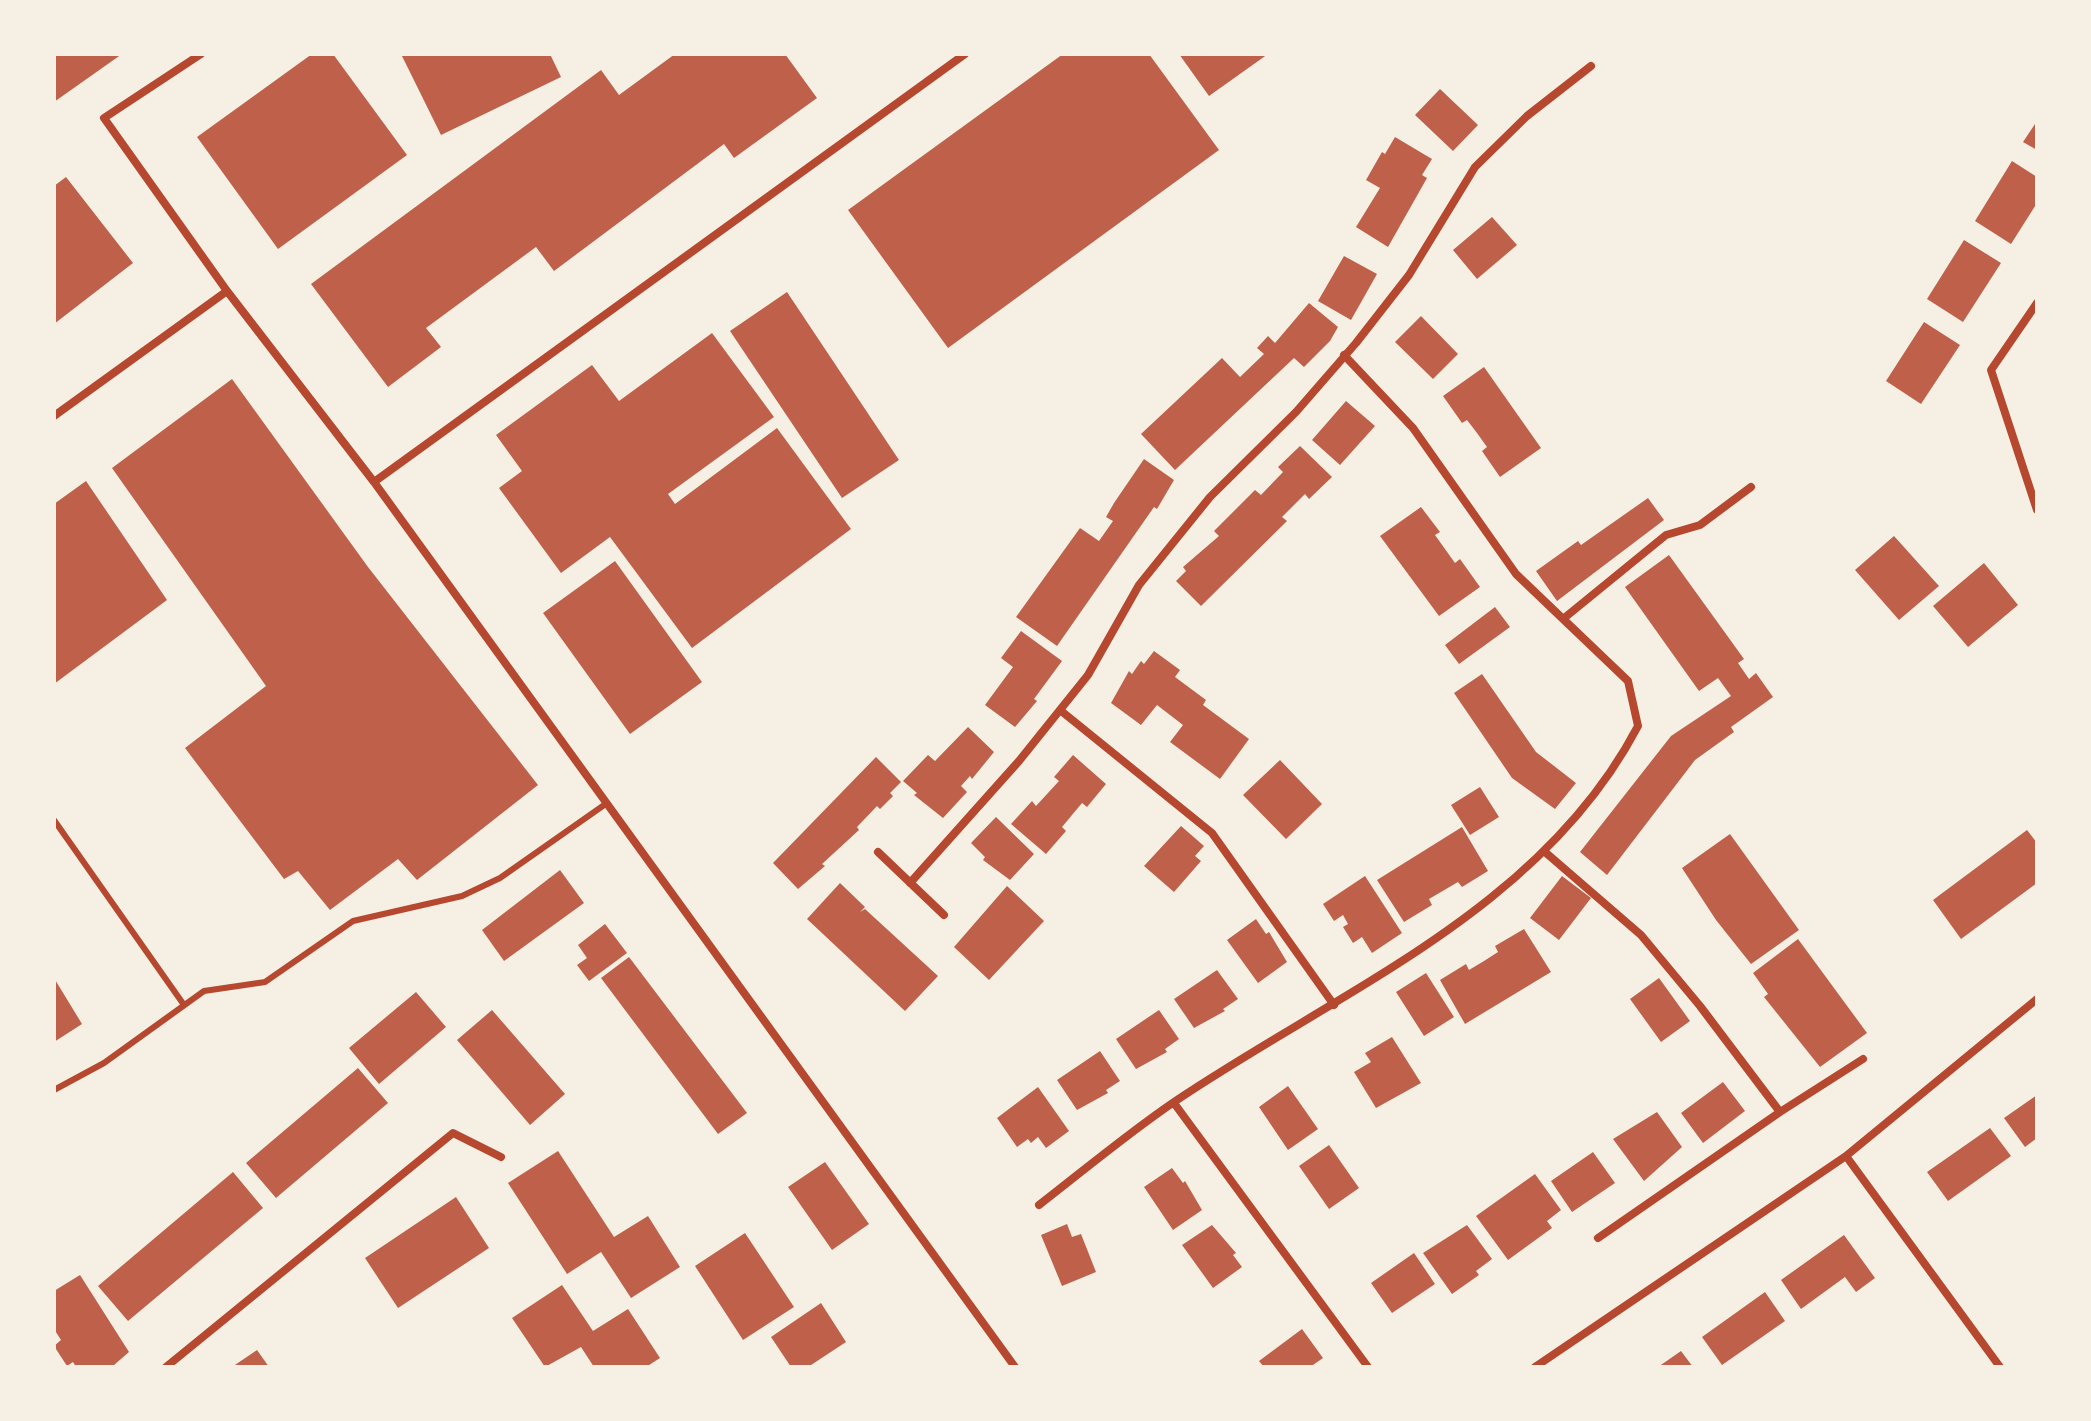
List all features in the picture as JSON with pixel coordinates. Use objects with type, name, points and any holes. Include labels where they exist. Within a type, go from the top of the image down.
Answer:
[{"type":"street","points":[[201,54],[104,118],[227,291],[374,482],[1015,1367]]},
{"type":"street","points":[[374,482],[965,54]]},
{"type":"street","points":[[910,883],[1088,675],[1139,585],[1210,497],[1296,412],[1409,275],[1475,167],[1527,116],[1591,66]]},
{"type":"street","points":[[54,416],[227,291]]},
{"type":"street","points":[[2037,303],[1991,370],[2037,510]]},
{"type":"street","points":[[1039,1205],[1174,1103],[1424,950],[1545,852],[1619,762],[1638,726],[1628,681],[1516,574],[1413,428],[1344,355]]},
{"type":"street","points":[[1563,619],[1666,535],[1700,525],[1751,487]]},
{"type":"street","points":[[1060,710],[1212,833],[1334,1005]]},
{"type":"street","points":[[878,852],[944,915]]},
{"type":"street","points":[[1545,852],[1641,935],[1700,1006],[1780,1112]]},
{"type":"street","points":[[1535,1367],[1846,1156],[2037,999]]},
{"type":"street","points":[[1598,1238],[1780,1112],[1863,1059]]},
{"type":"street","points":[[1174,1103],[1368,1367]]},
{"type":"street","points":[[166,1367],[453,1133],[501,1157]]},
{"type":"street","points":[[1846,1156],[2000,1367]]},
{"type":"lane","points":[[54,1090],[104,1063],[204,991],[265,982],[353,921],[462,896],[500,878],[607,803]]},
{"type":"lane","points":[[54,820],[184,1005]]},
{"type":"building","points":[[54,54],[122,54],[54,102]]},
{"type":"building","points":[[312,54],[333,54],[407,155],[278,249],[197,137]]},
{"type":"building","points":[[401,54],[550,54],[561,77],[441,135]]},
{"type":"building","points":[[675,54],[785,54],[817,98],[734,158],[724,144],[554,271],[536,247],[426,328],[441,347],[388,387],[311,284],[601,70],[619,95]]},
{"type":"building","points":[[1063,54],[1149,54],[1219,150],[948,348],[848,210]]},
{"type":"building","points":[[1179,54],[1268,54],[1209,96]]},
{"type":"building","points":[[1440,89],[1478,125],[1453,151],[1415,115]]},
{"type":"building","points":[[2037,121],[2037,150],[2023,142]]},
{"type":"building","points":[[1395,137],[1432,159],[1422,175],[1427,178],[1388,247],[1356,227],[1380,188],[1366,180]]},
{"type":"building","points":[[2012,161],[2037,177],[2037,203],[2011,244],[1975,221]]},
{"type":"building","points":[[66,177],[133,263],[54,324],[54,186]]},
{"type":"building","points":[[1492,217],[1517,245],[1477,279],[1453,250]]},
{"type":"building","points":[[1964,240],[2001,263],[1963,322],[1927,299]]},
{"type":"building","points":[[1344,256],[1377,274],[1351,320],[1318,301]]},
{"type":"building","points":[[787,292],[899,460],[842,498],[730,331]]},
{"type":"building","points":[[1309,303],[1338,327],[1330,341],[1304,367],[1294,358],[1175,470],[1141,434],[1222,358],[1240,377],[1264,354],[1257,348],[1268,336],[1275,343]]},
{"type":"building","points":[[1421,316],[1458,354],[1433,379],[1395,342]]},
{"type":"building","points":[[1924,322],[1960,345],[1921,404],[1886,381]]},
{"type":"building","points":[[712,333],[774,417],[668,494],[675,504],[777,428],[851,529],[692,648],[610,537],[561,573],[499,488],[522,471],[496,435],[592,365],[619,401]]},
{"type":"building","points":[[1484,367],[1541,448],[1500,477],[1482,451],[1487,447],[1467,420],[1462,423],[1443,396]]},
{"type":"building","points":[[232,379],[368,567],[538,785],[417,880],[398,859],[330,910],[298,871],[284,879],[185,748],[266,686],[112,468]]},
{"type":"building","points":[[1346,401],[1375,426],[1340,465],[1312,440]]},
{"type":"building","points":[[1300,446],[1332,477],[1309,499],[1305,494],[1282,517],[1287,521],[1201,606],[1176,581],[1186,571],[1183,567],[1219,536],[1214,531],[1255,490],[1261,495],[1283,472],[1278,467]]},
{"type":"building","points":[[1144,459],[1174,480],[1157,509],[1154,507],[1057,646],[1016,617],[1080,528],[1099,541],[1113,521],[1106,517]]},
{"type":"building","points":[[86,481],[167,600],[54,684],[54,504]]},
{"type":"building","points":[[1648,498],[1664,520],[1557,601],[1536,571],[1578,541],[1581,545]]},
{"type":"building","points":[[1421,507],[1440,532],[1435,535],[1455,563],[1460,559],[1480,587],[1439,616],[1380,536]]},
{"type":"building","points":[[1894,536],[1939,586],[1899,620],[1855,570]]},
{"type":"building","points":[[1669,555],[1744,659],[1738,663],[1749,679],[1756,673],[1773,697],[1731,727],[1734,732],[1695,760],[1607,875],[1580,852],[1671,736],[1731,696],[1718,678],[1699,691],[1625,587]]},
{"type":"building","points":[[615,561],[702,682],[630,734],[543,613]]},
{"type":"building","points":[[1984,563],[2018,605],[1968,647],[1933,606]]},
{"type":"building","points":[[1495,607],[1510,627],[1459,664],[1445,645]]},
{"type":"building","points":[[1021,631],[1062,661],[1034,699],[1037,701],[1015,727],[985,705],[1013,667],[1001,658]]},
{"type":"building","points":[[1154,651],[1180,670],[1175,677],[1206,700],[1203,705],[1249,739],[1220,779],[1170,742],[1183,725],[1157,705],[1141,725],[1111,703],[1129,671],[1132,674],[1141,661],[1144,664]]},
{"type":"building","points":[[1482,674],[1536,752],[1576,783],[1555,809],[1512,778],[1454,693]]},
{"type":"building","points":[[968,727],[994,752],[972,779],[970,776],[961,786],[967,792],[943,818],[914,795],[917,793],[903,781],[928,755],[935,761]]},
{"type":"building","points":[[1073,755],[1106,784],[1087,807],[1082,803],[1062,827],[1066,831],[1046,854],[1011,824],[1032,801],[1036,806],[1059,781],[1054,777]]},
{"type":"building","points":[[876,757],[901,782],[890,793],[893,796],[880,809],[877,806],[857,827],[859,830],[822,864],[825,866],[798,889],[773,863]]},
{"type":"building","points":[[1280,760],[1322,804],[1286,839],[1243,795]]},
{"type":"building","points":[[1480,787],[1499,817],[1470,835],[1451,805]]},
{"type":"building","points":[[996,817],[1034,854],[1010,880],[983,860],[985,857],[971,843]]},
{"type":"building","points":[[1181,826],[1204,846],[1195,856],[1201,861],[1174,892],[1144,866]]},
{"type":"building","points":[[1462,827],[1488,871],[1462,887],[1458,882],[1429,899],[1432,905],[1404,922],[1377,880]]},
{"type":"building","points":[[2027,830],[2037,843],[2037,883],[1961,939],[1933,900]]},
{"type":"building","points":[[1730,834],[1799,930],[1751,964],[1716,920],[1682,868]]},
{"type":"building","points":[[560,870],[584,903],[504,961],[482,930]]},
{"type":"building","points":[[1365,876],[1402,933],[1372,953],[1362,937],[1353,943],[1343,927],[1348,924],[1343,915],[1334,921],[1323,904]]},
{"type":"building","points":[[1562,876],[1591,898],[1559,940],[1530,918]]},
{"type":"building","points":[[840,883],[865,907],[860,912],[865,909],[938,976],[905,1011],[807,919]]},
{"type":"building","points":[[1007,886],[1044,921],[989,980],[954,947]]},
{"type":"building","points":[[1256,919],[1266,934],[1269,932],[1287,962],[1258,983],[1227,940]]},
{"type":"building","points":[[605,924],[627,953],[589,981],[577,965],[587,958],[578,945]]},
{"type":"building","points":[[1524,929],[1551,972],[1465,1024],[1440,980],[1466,964],[1469,970],[1484,961],[1498,952],[1495,946]]},
{"type":"building","points":[[1798,939],[1867,1033],[1820,1067],[1764,997],[1768,994],[1753,973]]},
{"type":"building","points":[[629,957],[747,1113],[718,1134],[601,978]]},
{"type":"building","points":[[1217,970],[1238,999],[1223,1009],[1225,1011],[1194,1028],[1174,999]]},
{"type":"building","points":[[1426,973],[1454,1017],[1424,1036],[1396,992]]},
{"type":"building","points":[[54,978],[82,1024],[54,1042]]},
{"type":"building","points":[[1659,978],[1690,1021],[1661,1042],[1630,999]]},
{"type":"building","points":[[416,992],[446,1027],[379,1084],[349,1048]]},
{"type":"building","points":[[492,1010],[565,1094],[530,1125],[457,1040]]},
{"type":"building","points":[[1159,1010],[1179,1039],[1165,1049],[1167,1052],[1136,1069],[1116,1039]]},
{"type":"building","points":[[1392,1037],[1421,1083],[1376,1108],[1354,1072],[1371,1062],[1365,1053]]},
{"type":"building","points":[[1100,1051],[1120,1081],[1106,1090],[1108,1093],[1077,1110],[1057,1080]]},
{"type":"building","points":[[358,1068],[388,1103],[276,1198],[246,1163]]},
{"type":"building","points":[[1723,1082],[1745,1111],[1703,1143],[1681,1113]]},
{"type":"building","points":[[1288,1086],[1318,1129],[1288,1150],[1259,1107]]},
{"type":"building","points":[[1038,1087],[1069,1131],[1046,1148],[1038,1137],[1031,1143],[1028,1139],[1017,1147],[997,1118]]},
{"type":"building","points":[[2037,1095],[2037,1138],[2025,1147],[2004,1118]]},
{"type":"building","points":[[1657,1112],[1682,1147],[1644,1181],[1613,1139]]},
{"type":"building","points":[[1990,1128],[2011,1156],[1948,1201],[1927,1172]]},
{"type":"building","points":[[1329,1145],[1359,1188],[1329,1209],[1299,1166]]},
{"type":"building","points":[[558,1151],[614,1237],[648,1216],[680,1267],[631,1298],[601,1252],[567,1274],[508,1183]]},
{"type":"building","points":[[1593,1152],[1615,1183],[1572,1212],[1551,1181]]},
{"type":"building","points":[[825,1162],[869,1224],[832,1250],[788,1187]]},
{"type":"building","points":[[1172,1168],[1183,1183],[1185,1181],[1202,1210],[1173,1230],[1144,1187]]},
{"type":"building","points":[[233,1172],[263,1208],[128,1321],[98,1286]]},
{"type":"building","points":[[1535,1174],[1561,1210],[1547,1221],[1552,1228],[1508,1260],[1476,1216]]},
{"type":"building","points":[[456,1197],[489,1248],[398,1308],[365,1258]]},
{"type":"building","points":[[1067,1224],[1072,1237],[1081,1234],[1096,1272],[1062,1286],[1041,1235]]},
{"type":"building","points":[[1212,1225],[1236,1253],[1233,1255],[1242,1267],[1213,1288],[1182,1245]]},
{"type":"building","points":[[1467,1225],[1492,1259],[1476,1271],[1479,1275],[1452,1294],[1423,1253]]},
{"type":"building","points":[[745,1233],[794,1307],[743,1340],[695,1266]]},
{"type":"building","points":[[1844,1235],[1875,1278],[1856,1292],[1845,1277],[1801,1309],[1781,1280]]},
{"type":"building","points":[[1414,1253],[1435,1284],[1392,1313],[1371,1283]]},
{"type":"building","points":[[80,1275],[129,1352],[114,1365],[76,1367],[73,1362],[67,1366],[54,1346],[61,1340],[54,1329],[54,1291]]},
{"type":"building","points":[[562,1285],[593,1331],[628,1309],[660,1358],[646,1367],[594,1367],[581,1347],[545,1367],[512,1318]]},
{"type":"building","points":[[1765,1292],[1785,1321],[1722,1365],[1702,1337]]},
{"type":"building","points":[[821,1303],[846,1342],[808,1367],[791,1367],[771,1337]]},
{"type":"building","points":[[1302,1329],[1323,1358],[1310,1367],[1264,1367],[1259,1361]]},
{"type":"building","points":[[257,1350],[269,1367],[232,1367]]},
{"type":"building","points":[[1681,1351],[1693,1367],[1658,1367]]}]
